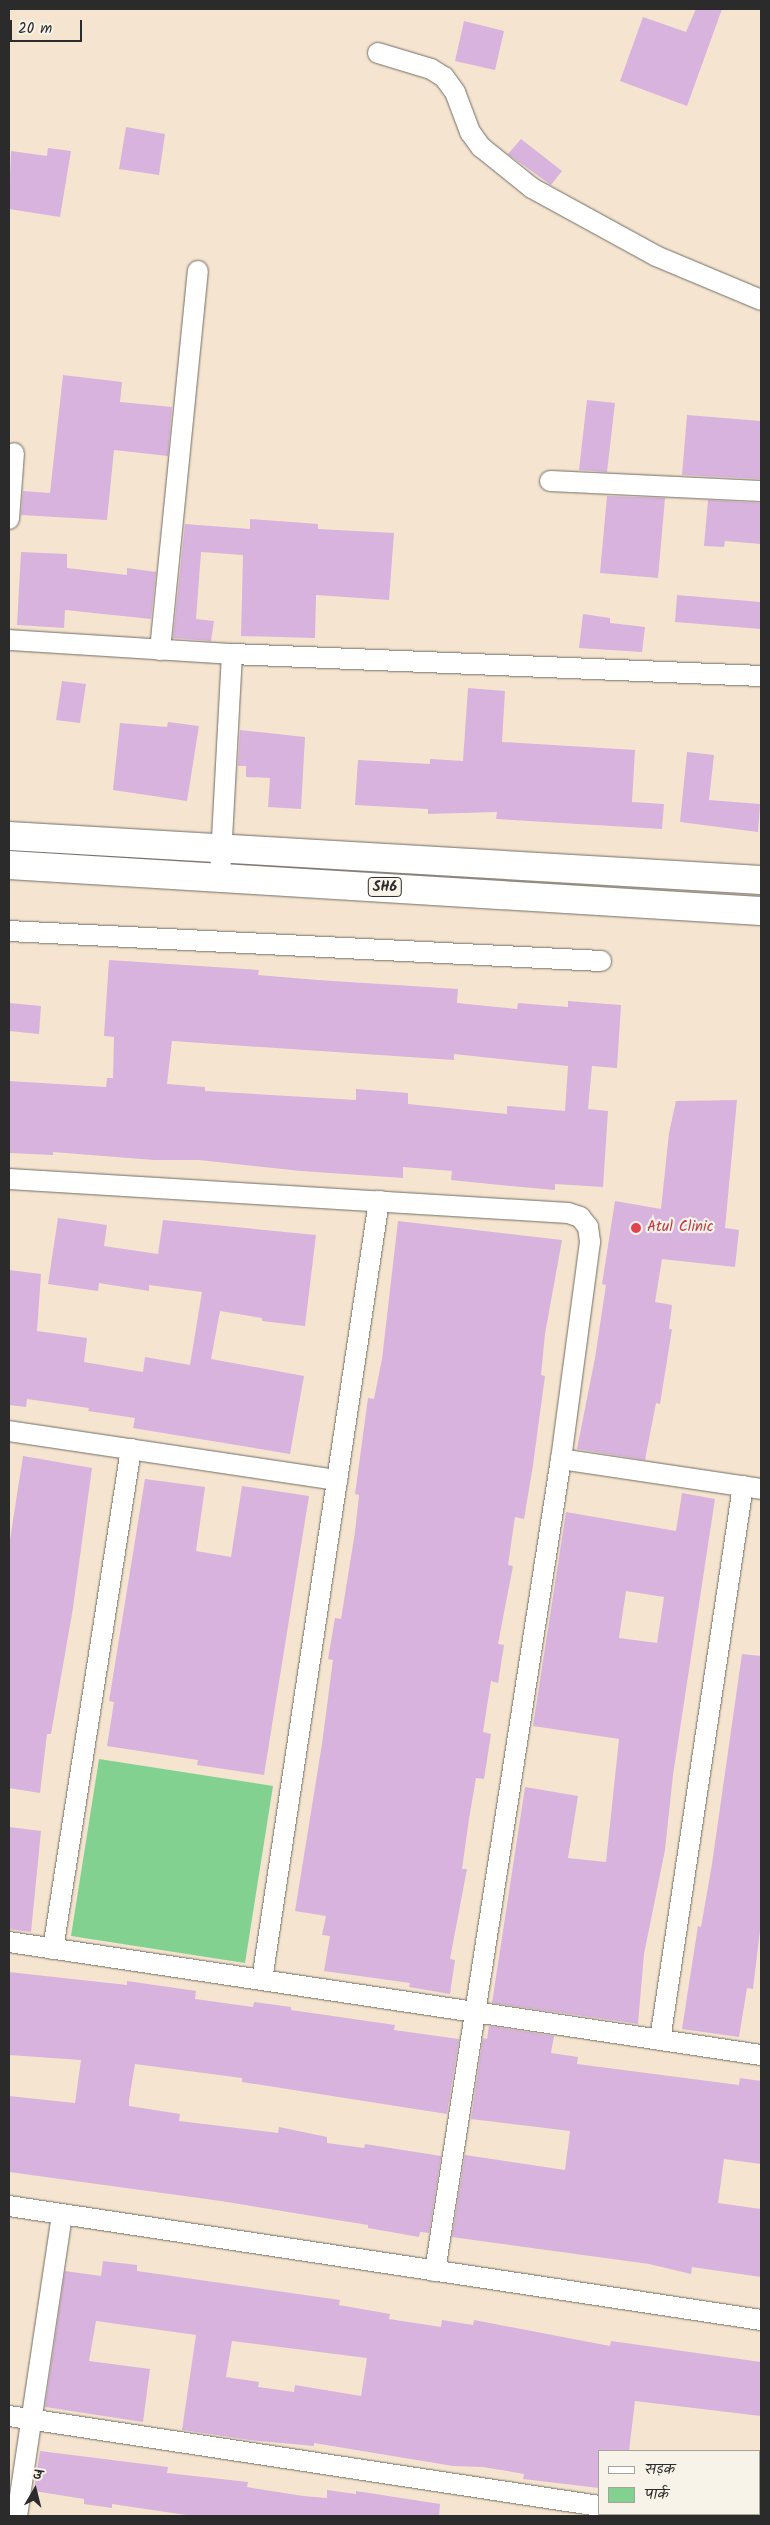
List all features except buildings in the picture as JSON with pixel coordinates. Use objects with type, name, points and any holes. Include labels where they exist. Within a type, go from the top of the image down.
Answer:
[{"type":"main road","name":"SH6","points":[[9,836],[761,880]]},
{"type":"main road","name":"SH6","points":[[9,865],[761,911]]},
{"type":"street","points":[[378,53],[444,77],[455,92],[470,132],[481,147],[532,188],[656,256],[761,300]]},
{"type":"street","points":[[160,650],[198,271]]},
{"type":"street","points":[[9,519],[14,453]]},
{"type":"street","points":[[550,480],[761,491]]},
{"type":"street","points":[[9,640],[232,654],[761,676]]},
{"type":"street","points":[[220,878],[232,654]]},
{"type":"street","points":[[9,931],[601,960]]},
{"type":"street","points":[[9,1179],[568,1213],[580,1217],[588,1227],[590,1242],[561,1459],[435,2271]]},
{"type":"street","points":[[262,1980],[379,1201]]},
{"type":"street","points":[[9,1431],[337,1480]]},
{"type":"street","points":[[53,1949],[131,1449]]},
{"type":"street","points":[[561,1459],[752,1488],[660,2040]]},
{"type":"street","points":[[9,1942],[761,2055]]},
{"type":"street","points":[[9,2206],[761,2320]]},
{"type":"street","points":[[15,2503],[32,2419],[62,2214]]},
{"type":"street","points":[[9,2416],[598,2506]]},
{"type":"green space","points":[[99,1759],[273,1786],[245,1963],[71,1936]]},
{"type":"place","name":"Atul Clinic","points":[[636,1228]]}]
